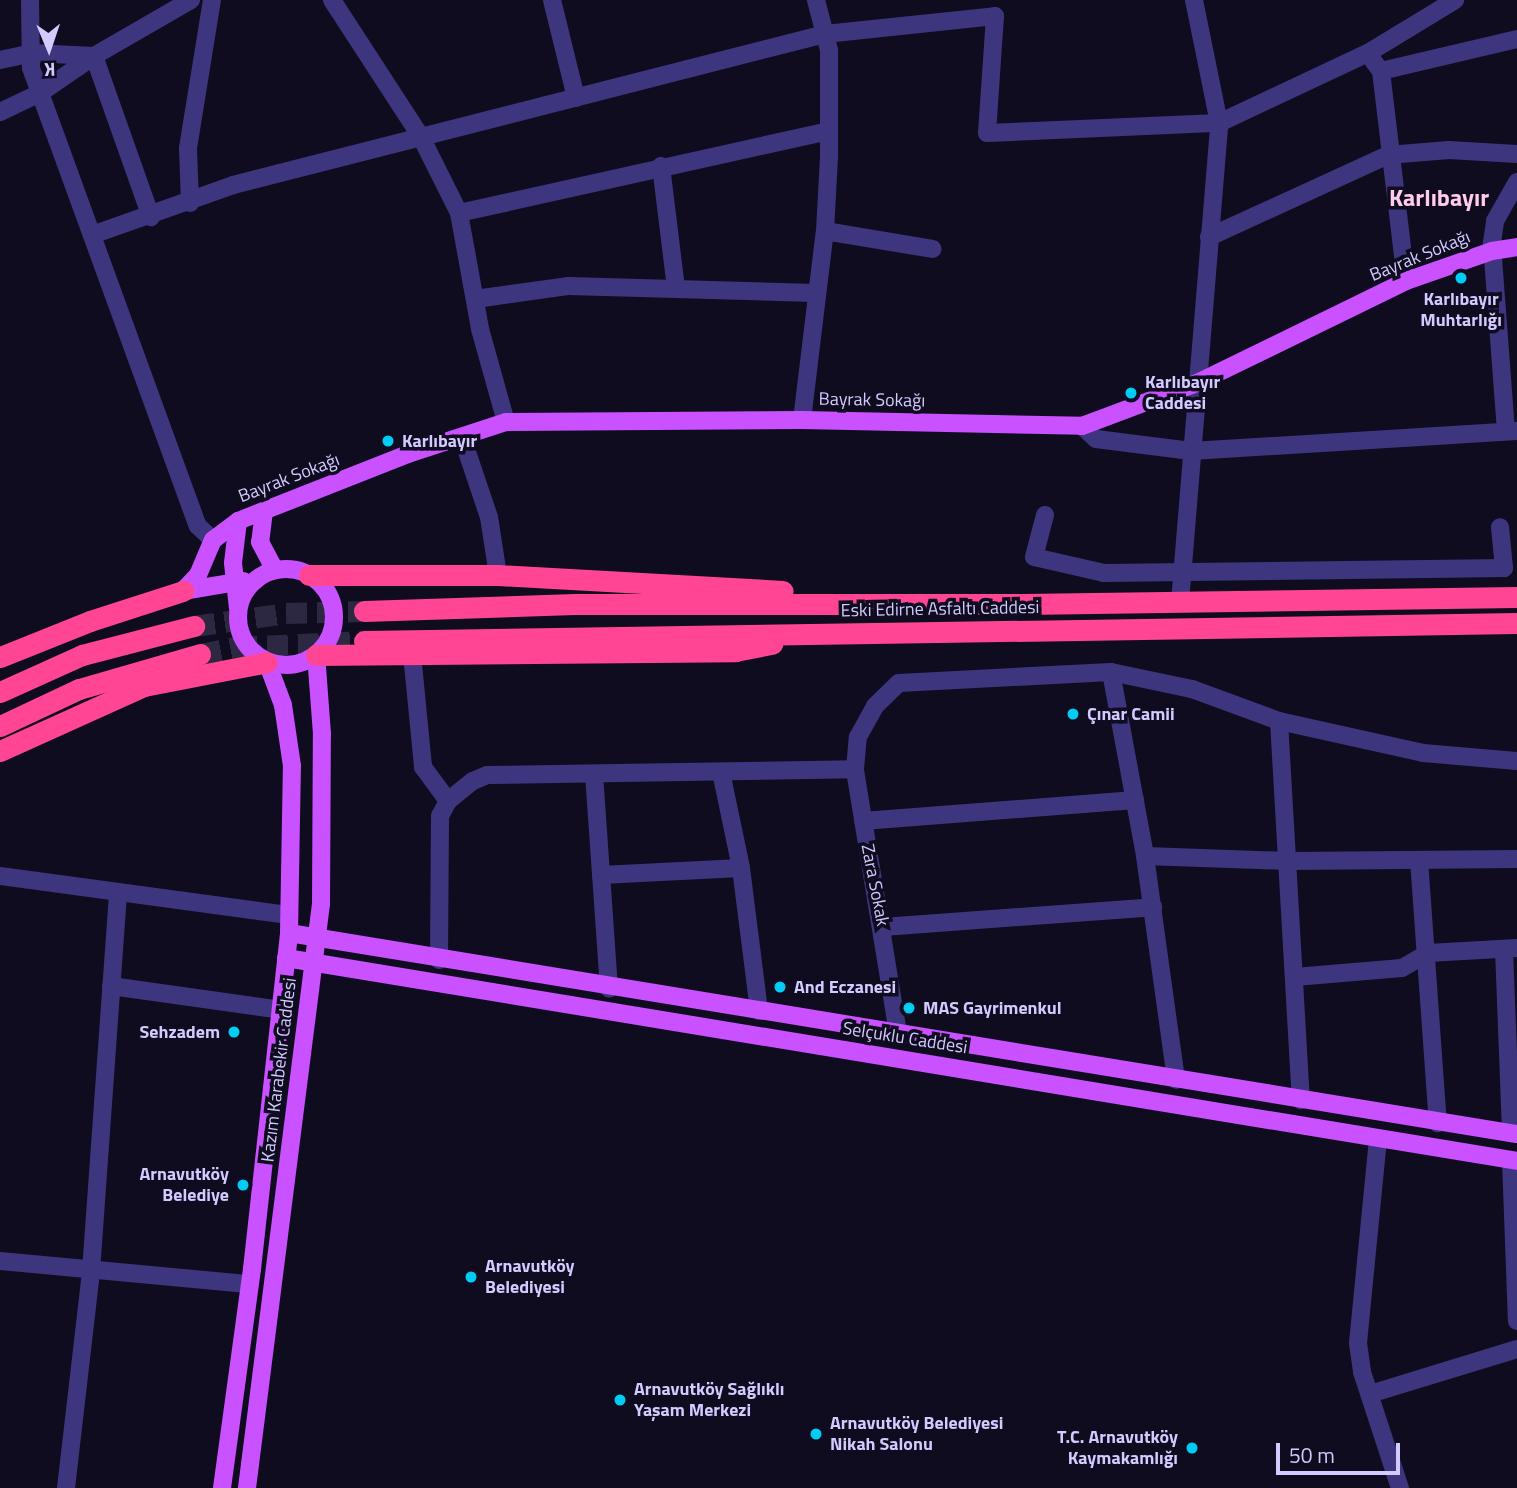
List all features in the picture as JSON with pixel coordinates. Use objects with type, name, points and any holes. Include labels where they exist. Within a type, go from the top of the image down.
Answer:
[{"type":"highway","points":[[309,575],[498,575],[776,590],[861,603]]},
{"type":"highway","points":[[0,657],[116,611],[183,591]]},
{"type":"highway","name":"Eski Edirne Asfaltı Caddesi","points":[[364,611],[575,604],[1180,602],[1517,597]]},
{"type":"highway","name":"Eski Edirne Asfaltı Caddesi","points":[[364,641],[1517,622]]},
{"type":"highway","points":[[0,692],[82,655],[194,626]]},
{"type":"highway","points":[[316,655],[734,651],[818,634]]},
{"type":"highway","points":[[0,726],[79,689],[200,654]]},
{"type":"highway","points":[[0,751],[144,686],[267,662]]},
{"type":"main road","name":"Bayrak Sokağı","points":[[213,540],[238,521],[506,422],[802,420],[1082,426],[1197,383],[1406,281],[1492,251],[1517,247]]},
{"type":"main road","points":[[264,511],[260,541],[275,570]]},
{"type":"main road","points":[[183,591],[234,582],[254,581],[275,570],[309,575],[328,593],[333,606],[332,633],[316,655],[292,665],[267,662],[243,640],[234,582],[238,521]]},
{"type":"main road","points":[[183,591],[198,575],[213,540]]},
{"type":"main road","points":[[238,609],[254,581]]},
{"type":"main road","name":"Kazım Karabekir Caddesi","points":[[250,1484],[324,873],[316,655]]},
{"type":"main road","name":"Kazım Karabekir Caddesi","points":[[222,1488],[250,1284],[289,924],[292,766],[283,705],[267,662]]},
{"type":"main road","name":"Selçuklu Caddesi","points":[[289,924],[317,939],[439,960],[1438,1123],[1514,1133]]},
{"type":"main road","name":"Selçuklu Caddesi","points":[[286,958],[1514,1161]]},
{"type":"main road","points":[[798,1041],[802,1018]]},
{"type":"main road","points":[[1176,1080],[1176,1104]]},
{"type":"street","points":[[30,0],[31,68],[198,526],[213,540]]},
{"type":"street","points":[[0,112],[40,93],[94,56],[191,0]]},
{"type":"street","points":[[190,203],[188,148],[212,0]]},
{"type":"street","points":[[332,0],[422,137],[459,213],[475,299],[506,422]]},
{"type":"street","points":[[552,0],[576,98]]},
{"type":"street","points":[[802,420],[825,231],[829,131],[825,34],[816,0]]},
{"type":"street","points":[[1180,602],[1219,123],[1194,0]]},
{"type":"street","points":[[92,235],[151,217],[233,185],[825,34],[995,16],[986,133],[1219,123],[1368,53],[1455,0]]},
{"type":"street","points":[[1381,71],[1517,39]]},
{"type":"street","points":[[0,60],[32,53],[94,56]]},
{"type":"street","points":[[1368,53],[1381,71],[1388,155],[1406,281]]},
{"type":"street","points":[[94,56],[151,217]]},
{"type":"street","points":[[459,213],[661,166],[829,131]]},
{"type":"street","points":[[1209,237],[1388,155],[1449,150],[1517,154]]},
{"type":"street","points":[[661,166],[676,288]]},
{"type":"street","points":[[1082,426],[1096,439],[1191,451],[1512,431],[1492,251],[1495,222],[1517,182]]},
{"type":"street","points":[[825,231],[932,249]]},
{"type":"street","points":[[475,299],[569,286],[817,293]]},
{"type":"street","points":[[462,437],[489,517],[498,575]]},
{"type":"street","points":[[1045,515],[1034,557],[1104,573],[1504,568],[1500,527]]},
{"type":"street","points":[[412,654],[423,767],[448,801]]},
{"type":"street","points":[[1176,1080],[1145,856],[1111,671],[1192,689],[1279,721],[1423,754],[1517,761]]},
{"type":"street","name":"Zara Sokak","points":[[898,1033],[883,927],[855,769],[858,737],[875,706],[899,683],[1111,671]]},
{"type":"street","points":[[1279,721],[1301,1100]]},
{"type":"street","points":[[439,960],[440,816],[448,801],[487,775],[855,769]]},
{"type":"street","points":[[721,772],[741,868],[760,1011]]},
{"type":"street","points":[[594,774],[609,988]]},
{"type":"street","points":[[863,821],[1135,800]]},
{"type":"street","points":[[1145,856],[1289,861],[1517,859]]},
{"type":"street","points":[[1419,860],[1428,953],[1438,1123]]},
{"type":"street","points":[[601,875],[741,868]]},
{"type":"street","points":[[0,876],[118,892],[289,924]]},
{"type":"street","points":[[66,1488],[91,1270],[118,892]]},
{"type":"street","points":[[883,927],[1153,907]]},
{"type":"street","points":[[1295,976],[1402,968],[1428,953],[1510,948],[1514,1133]]},
{"type":"street","points":[[110,986],[281,1010]]},
{"type":"street","points":[[1378,1139],[1358,1343],[1370,1394],[1401,1488]]},
{"type":"street","points":[[1514,1161],[1517,1321]]},
{"type":"street","points":[[0,1261],[250,1284]]},
{"type":"street","points":[[1370,1394],[1517,1349]]},
{"type":"tunnel","points":[[194,626],[286,613],[364,611]]},
{"type":"tunnel","points":[[200,654],[236,647],[364,641]]},
{"type":"place","name":"Karlıbayır Muhtarlığı","points":[[1461,278]]},
{"type":"place","name":"Karlıbayır Caddesi","points":[[1131,393]]},
{"type":"place","name":"Karlıbayır","points":[[388,441]]},
{"type":"place","name":"Çınar Camii","points":[[1073,714]]},
{"type":"place","name":"And Eczanesi","points":[[780,987]]},
{"type":"place","name":"MAS Gayrimenkul","points":[[909,1008]]},
{"type":"place","name":"Sehzadem","points":[[234,1032]]},
{"type":"place","name":"Arnavutköy Belediye","points":[[243,1185]]},
{"type":"place","name":"Arnavutköy Belediyesi","points":[[471,1277]]},
{"type":"place","name":"Arnavutköy Sağlıklı Yaşam Merkezi","points":[[620,1400]]},
{"type":"place","name":"Arnavutköy Belediyesi Nikah Salonu","points":[[816,1434]]},
{"type":"place","name":"T.C. Arnavutköy Kaymakamlığı","points":[[1192,1448]]},
{"type":"district","name":"Karlıbayır","points":[[1439,198]]}]
